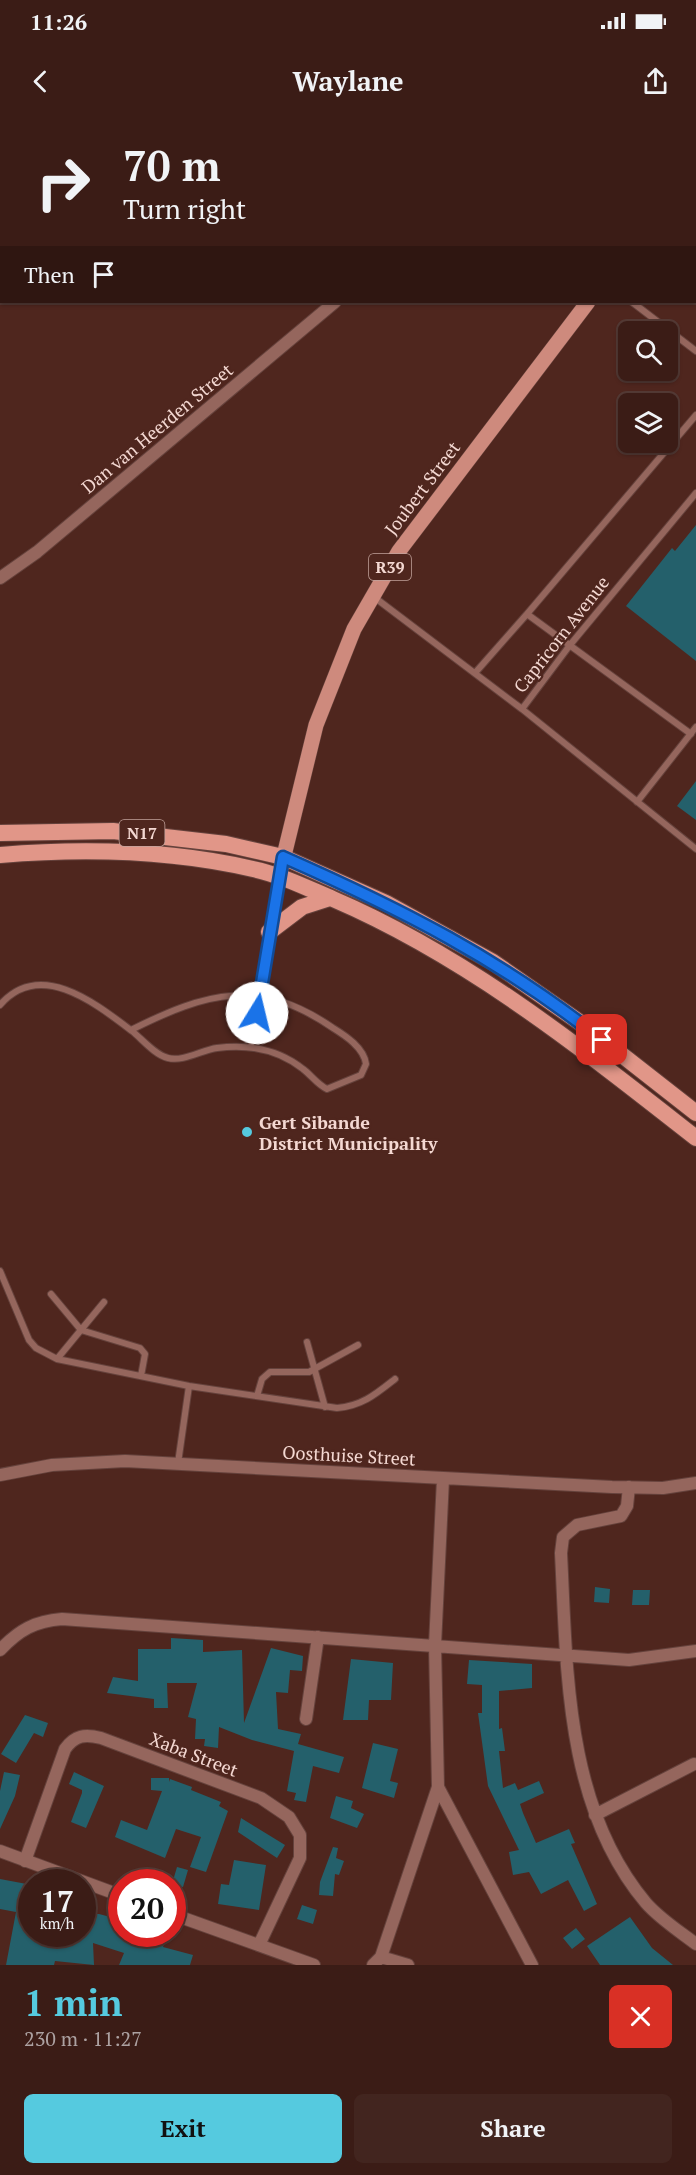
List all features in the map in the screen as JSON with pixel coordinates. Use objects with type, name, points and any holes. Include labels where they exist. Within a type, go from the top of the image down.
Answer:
[{"type":"highway","name":"N17","points":[[0,833],[71,830],[124,832],[226,844],[283,857],[386,903],[493,962],[585,1026],[696,1113]]},
{"type":"highway","name":"N17","points":[[0,855],[140,852],[213,861],[279,876],[374,918],[483,979],[591,1056],[696,1138]]},
{"type":"highway","points":[[269,932],[302,907],[330,898]]},
{"type":"main road","name":"Joubert Street","points":[[279,876],[316,725],[335,671],[373,596],[405,542],[587,303]]},
{"type":"street","name":"Dan van Heerden Street","points":[[0,578],[37,552],[334,303]]},
{"type":"street","name":"Oosthuise Street","points":[[0,1476],[52,1464],[95,1461],[178,1463],[443,1479],[629,1487],[663,1488],[696,1483]]},
{"type":"street","points":[[408,1965],[377,1961],[438,1787],[435,1645],[443,1479]]},
{"type":"street","points":[[629,1487],[627,1506],[621,1516],[577,1525],[563,1537],[561,1553],[566,1655],[574,1724],[595,1815],[628,1877],[647,1904],[696,1944]]},
{"type":"street","points":[[0,1650],[21,1631],[33,1624],[62,1619],[629,1660],[652,1659],[696,1651]]},
{"type":"street","points":[[306,1719],[318,1637]]},
{"type":"street","name":"Xaba Street","points":[[25,1860],[65,1749],[76,1737],[84,1735],[101,1738],[261,1798],[289,1817],[300,1835],[300,1858],[259,1945]]},
{"type":"street","points":[[595,1815],[694,1764]]},
{"type":"street","points":[[438,1787],[532,1965]]},
{"type":"street","points":[[0,1851],[108,1891]]},
{"type":"street","points":[[186,1919],[314,1965]]},
{"type":"lane","points":[[633,303],[696,351]]},
{"type":"lane","points":[[475,673],[696,415]]},
{"type":"lane","name":"Capricorn Avenue","points":[[696,493],[570,645],[522,709],[696,849]]},
{"type":"lane","points":[[373,596],[522,709]]},
{"type":"lane","points":[[527,614],[691,734]]},
{"type":"lane","points":[[637,802],[696,727]]},
{"type":"lane","points":[[251,1047],[279,876]]},
{"type":"lane","points":[[0,1005],[21,989],[45,984],[58,986],[81,997],[132,1030],[169,1059],[214,1048],[251,1047],[292,1061],[327,1089],[361,1075],[366,1067],[364,1055],[358,1048],[324,1021],[291,1003],[260,996],[236,994],[207,998],[181,1006],[132,1030]]},
{"type":"lane","points":[[0,1271],[29,1340],[36,1348],[57,1359],[189,1386],[325,1407],[357,1406],[395,1379]]},
{"type":"lane","points":[[51,1294],[81,1330],[140,1347],[145,1358],[141,1376]]},
{"type":"lane","points":[[57,1359],[104,1302]]},
{"type":"lane","points":[[307,1342],[325,1407]]},
{"type":"lane","points":[[257,1396],[262,1379],[270,1372],[314,1370],[358,1345]]},
{"type":"lane","points":[[178,1463],[189,1386]]},
{"type":"building","points":[[696,525],[696,661],[626,606],[672,548],[675,551]]},
{"type":"building","points":[[696,781],[696,820],[677,806]]},
{"type":"building","points":[[595,1587],[610,1589],[609,1603],[594,1602]]},
{"type":"building","points":[[633,1590],[650,1590],[649,1605],[632,1605]]},
{"type":"building","points":[[171,1638],[203,1640],[203,1652],[242,1650],[244,1723],[271,1648],[303,1656],[302,1671],[290,1670],[288,1693],[276,1692],[278,1729],[301,1734],[298,1744],[344,1757],[339,1773],[313,1766],[306,1802],[294,1800],[296,1793],[287,1791],[294,1751],[252,1740],[219,1727],[218,1748],[204,1746],[205,1739],[195,1739],[196,1719],[188,1717],[197,1683],[167,1683],[168,1708],[154,1708],[154,1699],[107,1693],[113,1677],[138,1681],[138,1649],[171,1649]]},
{"type":"building","points":[[351,1659],[393,1663],[391,1700],[369,1700],[368,1720],[343,1720]]},
{"type":"building","points":[[469,1660],[532,1664],[532,1688],[499,1691],[499,1729],[502,1728],[505,1751],[499,1751],[503,1788],[515,1783],[518,1790],[539,1781],[544,1793],[520,1804],[523,1813],[536,1843],[569,1829],[575,1843],[571,1844],[597,1904],[584,1911],[568,1880],[541,1894],[529,1872],[513,1875],[509,1852],[519,1850],[488,1786],[478,1713],[482,1713],[482,1685],[467,1684]]},
{"type":"building","points":[[25,1715],[48,1723],[43,1737],[34,1733],[16,1763],[1,1754]]},
{"type":"building","points":[[373,1743],[398,1749],[390,1781],[398,1783],[394,1798],[362,1788]]},
{"type":"building","points":[[4,1772],[20,1775],[15,1796],[0,1829],[0,1791]]},
{"type":"building","points":[[74,1772],[104,1786],[86,1828],[71,1822],[82,1793],[82,1790],[69,1784]]},
{"type":"building","points":[[151,1778],[169,1778],[169,1782],[170,1779],[192,1787],[191,1790],[221,1802],[219,1806],[228,1811],[206,1872],[190,1867],[201,1837],[176,1829],[165,1858],[115,1837],[121,1820],[147,1830],[162,1791],[151,1790]]},
{"type":"building","points":[[336,1796],[353,1801],[351,1808],[364,1814],[357,1828],[330,1818]]},
{"type":"building","points":[[241,1818],[285,1845],[277,1858],[238,1832]]},
{"type":"building","points":[[333,1847],[338,1848],[336,1858],[344,1861],[339,1875],[335,1874],[333,1896],[319,1895],[320,1882]]},
{"type":"building","points":[[234,1860],[266,1865],[259,1910],[218,1904],[221,1884],[229,1885]]},
{"type":"building","points":[[0,1879],[18,1882],[18,1947],[93,1947],[94,1965],[55,1961],[54,1965],[6,1965],[16,1912],[0,1909]]},
{"type":"building","points":[[302,1905],[317,1910],[313,1924],[297,1919]]},
{"type":"building","points":[[96,1914],[108,1916],[108,1947],[163,1947],[193,1955],[190,1965],[119,1965],[124,1953],[96,1944]]},
{"type":"building","points":[[630,1917],[652,1948],[673,1965],[600,1965],[587,1946]]},
{"type":"building","points":[[576,1928],[585,1939],[572,1949],[563,1938]]},
{"type":"place","name":"Gert Sibande District Municipality","points":[[247,1132]]},
{"type":"route","points":[[257,1013],[283,857],[386,903],[448,936],[493,962],[602,1040]]}]
